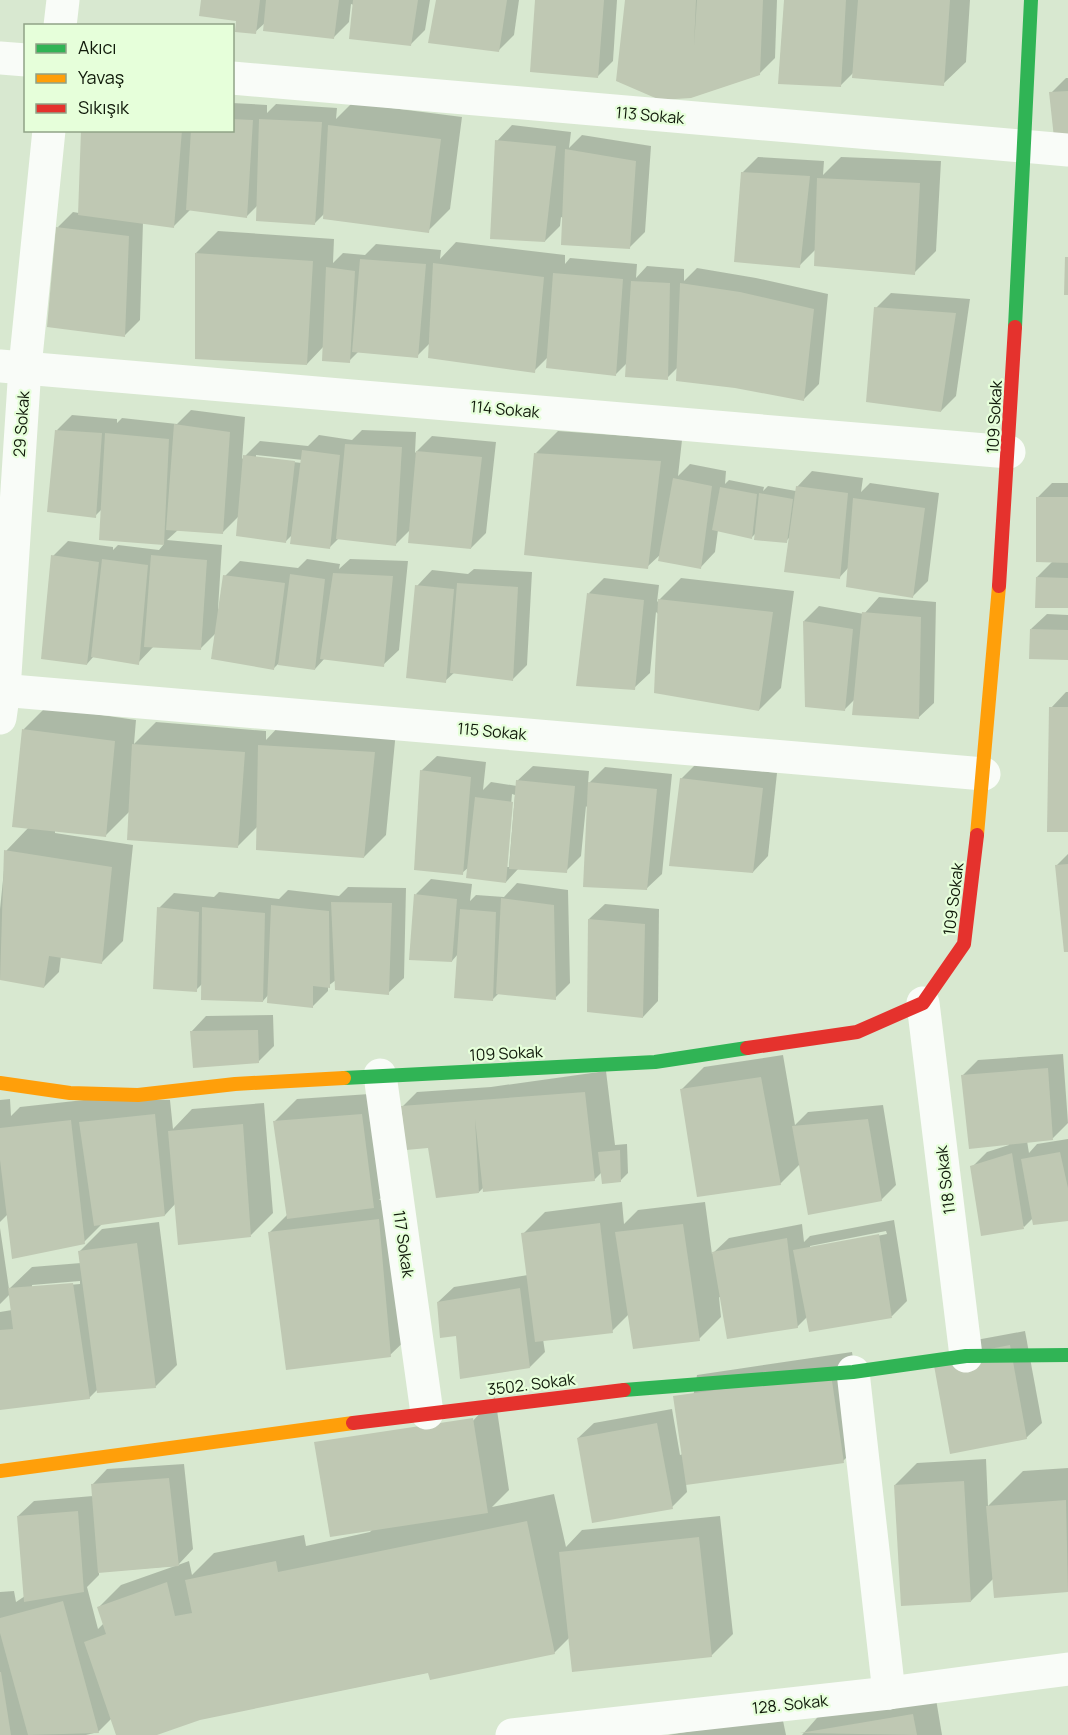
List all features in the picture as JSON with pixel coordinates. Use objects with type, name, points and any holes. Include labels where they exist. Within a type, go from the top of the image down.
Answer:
[{"type":"street","points":[[60,24],[63,0]]},
{"type":"street","name":"109 Sokak","points":[[0,1083],[70,1093],[138,1095],[235,1084],[656,1062],[858,1032],[923,1003],[964,944],[984,774],[1009,452],[1031,0]]},
{"type":"street","points":[[0,58],[24,60]]},
{"type":"street","name":"113 Sokak","points":[[234,78],[1023,148],[1068,150]]},
{"type":"street","name":"29 Sokak","points":[[1,699],[12,366],[48,132]]},
{"type":"street","name":"114 Sokak","points":[[12,366],[1009,452]]},
{"type":"street","name":"115 Sokak","points":[[1,699],[984,774]]},
{"type":"street","name":"118 Sokak","points":[[923,1003],[966,1356]]},
{"type":"street","name":"117 Sokak","points":[[380,1076],[427,1413]]},
{"type":"street","name":"3502. Sokak","points":[[0,1471],[427,1413],[621,1390],[853,1372],[966,1356],[1068,1355]]},
{"type":"street","points":[[853,1372],[889,1693]]},
{"type":"street","name":"128. Sokak","points":[[512,1735],[889,1693],[1068,1669]]},
{"type":"building","points":[[201,0],[260,0],[256,34],[235,32],[236,21],[199,16]]},
{"type":"building","points":[[266,0],[339,0],[334,39],[263,31]]},
{"type":"building","points":[[353,0],[418,0],[411,46],[349,39]]},
{"type":"building","points":[[436,0],[507,0],[499,52],[428,43]]},
{"type":"building","points":[[535,0],[604,0],[598,78],[530,72]]},
{"type":"building","points":[[625,0],[696,0],[694,46],[697,0],[763,0],[760,75],[691,98],[660,100],[616,81]]},
{"type":"building","points":[[784,0],[846,0],[841,87],[778,84]]},
{"type":"building","points":[[858,0],[950,0],[944,86],[852,78]]},
{"type":"building","points":[[1068,91],[1068,146],[1055,147],[1049,92]]},
{"type":"building","points":[[234,119],[253,120],[247,218],[186,210],[191,132],[234,132]]},
{"type":"building","points":[[259,119],[322,122],[315,225],[256,221]]},
{"type":"building","points":[[328,125],[441,139],[429,233],[323,219]]},
{"type":"building","points":[[81,132],[182,132],[174,228],[78,215]]},
{"type":"building","points":[[495,140],[556,146],[545,242],[490,239]]},
{"type":"building","points":[[565,149],[636,161],[630,249],[561,245]]},
{"type":"building","points":[[741,172],[810,176],[800,268],[734,262]]},
{"type":"building","points":[[817,178],[920,183],[915,275],[814,266]]},
{"type":"building","points":[[56,227],[129,236],[125,337],[47,327]]},
{"type":"building","points":[[195,253],[313,261],[307,365],[195,359]]},
{"type":"building","points":[[1065,257],[1068,257],[1068,295],[1064,295]]},
{"type":"building","points":[[360,259],[426,264],[418,358],[352,352]]},
{"type":"building","points":[[433,263],[544,277],[535,373],[428,358]]},
{"type":"building","points":[[326,267],[355,271],[350,363],[322,361]]},
{"type":"building","points":[[553,273],[623,279],[616,376],[546,368]]},
{"type":"building","points":[[631,281],[670,283],[668,380],[625,377]]},
{"type":"building","points":[[680,283],[740,292],[814,309],[804,401],[735,388],[676,381]]},
{"type":"building","points":[[874,307],[956,313],[941,412],[866,402]]},
{"type":"building","points":[[174,424],[230,432],[223,534],[166,530]]},
{"type":"building","points":[[55,430],[102,433],[96,518],[47,512]]},
{"type":"building","points":[[105,433],[169,439],[164,545],[99,540]]},
{"type":"building","points":[[345,444],[402,447],[396,546],[336,539]]},
{"type":"building","points":[[302,450],[340,455],[330,549],[290,544]]},
{"type":"building","points":[[416,451],[482,457],[471,549],[408,543]]},
{"type":"building","points":[[534,453],[661,461],[648,569],[524,555]]},
{"type":"building","points":[[243,455],[295,461],[286,543],[236,536]]},
{"type":"building","points":[[673,478],[712,486],[701,569],[658,561]]},
{"type":"building","points":[[796,486],[848,493],[840,579],[784,572]]},
{"type":"building","points":[[720,487],[757,494],[752,539],[712,530]]},
{"type":"building","points":[[759,493],[793,499],[787,543],[754,540]]},
{"type":"building","points":[[1036,497],[1068,497],[1068,563],[1036,562]]},
{"type":"building","points":[[853,498],[925,508],[913,598],[846,587]]},
{"type":"building","points":[[51,555],[99,562],[87,665],[41,659]]},
{"type":"building","points":[[151,555],[207,560],[201,650],[144,647]]},
{"type":"building","points":[[102,559],[148,565],[139,665],[91,657]]},
{"type":"building","points":[[333,573],[393,576],[384,667],[320,659]]},
{"type":"building","points":[[290,574],[325,579],[315,670],[278,665]]},
{"type":"building","points":[[223,575],[285,583],[274,670],[211,659]]},
{"type":"building","points":[[1036,577],[1068,578],[1068,608],[1035,608]]},
{"type":"building","points":[[457,583],[518,587],[513,681],[450,673]]},
{"type":"building","points":[[415,585],[454,589],[446,683],[406,678]]},
{"type":"building","points":[[587,593],[644,600],[635,690],[576,686]]},
{"type":"building","points":[[658,599],[773,612],[759,711],[654,693]]},
{"type":"building","points":[[862,612],[921,617],[919,719],[852,715]]},
{"type":"building","points":[[803,621],[853,629],[845,711],[805,707]]},
{"type":"building","points":[[1030,629],[1068,630],[1068,660],[1029,659]]},
{"type":"building","points":[[1049,707],[1068,707],[1068,832],[1047,832]]},
{"type":"building","points":[[22,729],[115,741],[106,837],[12,827]]},
{"type":"building","points":[[132,744],[245,752],[238,848],[127,840]]},
{"type":"building","points":[[258,745],[375,752],[364,858],[256,850]]},
{"type":"building","points":[[420,770],[471,777],[463,875],[414,870]]},
{"type":"building","points":[[680,778],[763,788],[753,873],[669,866]]},
{"type":"building","points":[[516,780],[575,786],[567,873],[509,869]]},
{"type":"building","points":[[588,782],[657,789],[647,890],[583,887]]},
{"type":"building","points":[[475,797],[513,802],[506,883],[466,878]]},
{"type":"building","points":[[4,850],[112,867],[102,964],[49,956],[44,988],[0,980]]},
{"type":"building","points":[[1068,864],[1068,952],[1064,952],[1055,865]]},
{"type":"building","points":[[414,894],[457,899],[452,962],[409,960]]},
{"type":"building","points":[[501,898],[554,905],[556,1000],[496,994]]},
{"type":"building","points":[[331,902],[392,903],[389,995],[335,990]]},
{"type":"building","points":[[271,905],[329,911],[330,988],[313,986],[313,1008],[267,1003]]},
{"type":"building","points":[[157,907],[199,912],[197,992],[153,989]]},
{"type":"building","points":[[202,907],[265,913],[263,1002],[201,1000]]},
{"type":"building","points":[[460,909],[496,912],[493,1001],[454,998]]},
{"type":"building","points":[[588,919],[645,924],[643,1018],[587,1012]]},
{"type":"building","points":[[258,1030],[259,1063],[193,1068],[190,1031]]},
{"type":"building","points":[[1048,1068],[1053,1140],[969,1149],[961,1075]]},
{"type":"building","points":[[761,1077],[781,1185],[697,1197],[680,1089]]},
{"type":"building","points":[[585,1092],[595,1181],[483,1192],[475,1119],[479,1193],[436,1198],[428,1148],[406,1150],[401,1106]]},
{"type":"building","points":[[155,1114],[165,1216],[94,1226],[79,1122]]},
{"type":"building","points":[[362,1114],[374,1208],[287,1219],[273,1121]]},
{"type":"building","points":[[868,1119],[882,1201],[808,1215],[792,1126]]},
{"type":"building","points":[[71,1120],[85,1244],[12,1259],[0,1160],[0,1128]]},
{"type":"building","points":[[243,1124],[251,1237],[178,1245],[168,1131]]},
{"type":"building","points":[[620,1150],[621,1182],[602,1184],[598,1152]]},
{"type":"building","points":[[1060,1152],[1068,1188],[1068,1221],[1033,1225],[1021,1159]]},
{"type":"building","points":[[1012,1153],[1024,1229],[981,1236],[970,1166]]},
{"type":"building","points":[[379,1219],[391,1357],[286,1370],[268,1232]]},
{"type":"building","points":[[600,1223],[613,1333],[535,1342],[521,1233]]},
{"type":"building","points":[[683,1224],[700,1341],[633,1349],[615,1232]]},
{"type":"building","points":[[879,1234],[892,1318],[809,1332],[793,1250]]},
{"type":"building","points":[[787,1238],[798,1328],[727,1339],[712,1252]]},
{"type":"building","points":[[137,1243],[156,1388],[97,1393],[78,1251]]},
{"type":"building","points":[[73,1283],[90,1399],[0,1410],[0,1330],[13,1329],[8,1288]]},
{"type":"building","points":[[520,1288],[530,1368],[460,1379],[456,1336],[440,1338],[437,1302]]},
{"type":"building","points":[[1010,1345],[1027,1439],[950,1454],[933,1360]]},
{"type":"building","points":[[831,1374],[844,1463],[686,1485],[673,1396]]},
{"type":"building","points":[[473,1418],[488,1513],[330,1537],[314,1442]]},
{"type":"building","points":[[657,1423],[673,1509],[592,1523],[577,1438]]},
{"type":"building","points":[[169,1478],[179,1566],[98,1573],[91,1484]]},
{"type":"building","points":[[964,1481],[971,1602],[901,1606],[894,1485]]},
{"type":"building","points":[[1066,1500],[1068,1592],[994,1598],[986,1506]]},
{"type":"building","points":[[78,1511],[84,1592],[24,1602],[17,1516]]},
{"type":"building","points":[[527,1521],[555,1654],[430,1680],[428,1673],[200,1720],[157,1735],[116,1735],[84,1642],[106,1634],[97,1607],[167,1582],[175,1616],[192,1613],[185,1580],[276,1561],[278,1572]]},
{"type":"building","points":[[699,1537],[712,1657],[572,1672],[559,1552]]},
{"type":"building","points":[[63,1601],[99,1733],[28,1735],[0,1633],[0,1618]]},
{"type":"building","points":[[1,1672],[11,1735],[0,1735]]},
{"type":"building","points":[[913,1714],[917,1735],[800,1733]]},
{"type":"traffic: fast","points":[[1015,327],[1031,0]]},
{"type":"traffic: fast","points":[[344,1078],[655,1062],[747,1048]]},
{"type":"traffic: fast","points":[[624,1390],[853,1372],[966,1356],[1068,1355]]},
{"type":"traffic: slow","points":[[977,835],[999,586]]},
{"type":"traffic: slow","points":[[0,1083],[70,1093],[138,1095],[235,1084],[344,1078]]},
{"type":"traffic: slow","points":[[0,1471],[353,1423]]},
{"type":"traffic: jam","points":[[999,586],[1015,327]]},
{"type":"traffic: jam","points":[[747,1048],[857,1032],[923,1003],[964,944],[977,835]]},
{"type":"traffic: jam","points":[[353,1423],[624,1390]]}]
